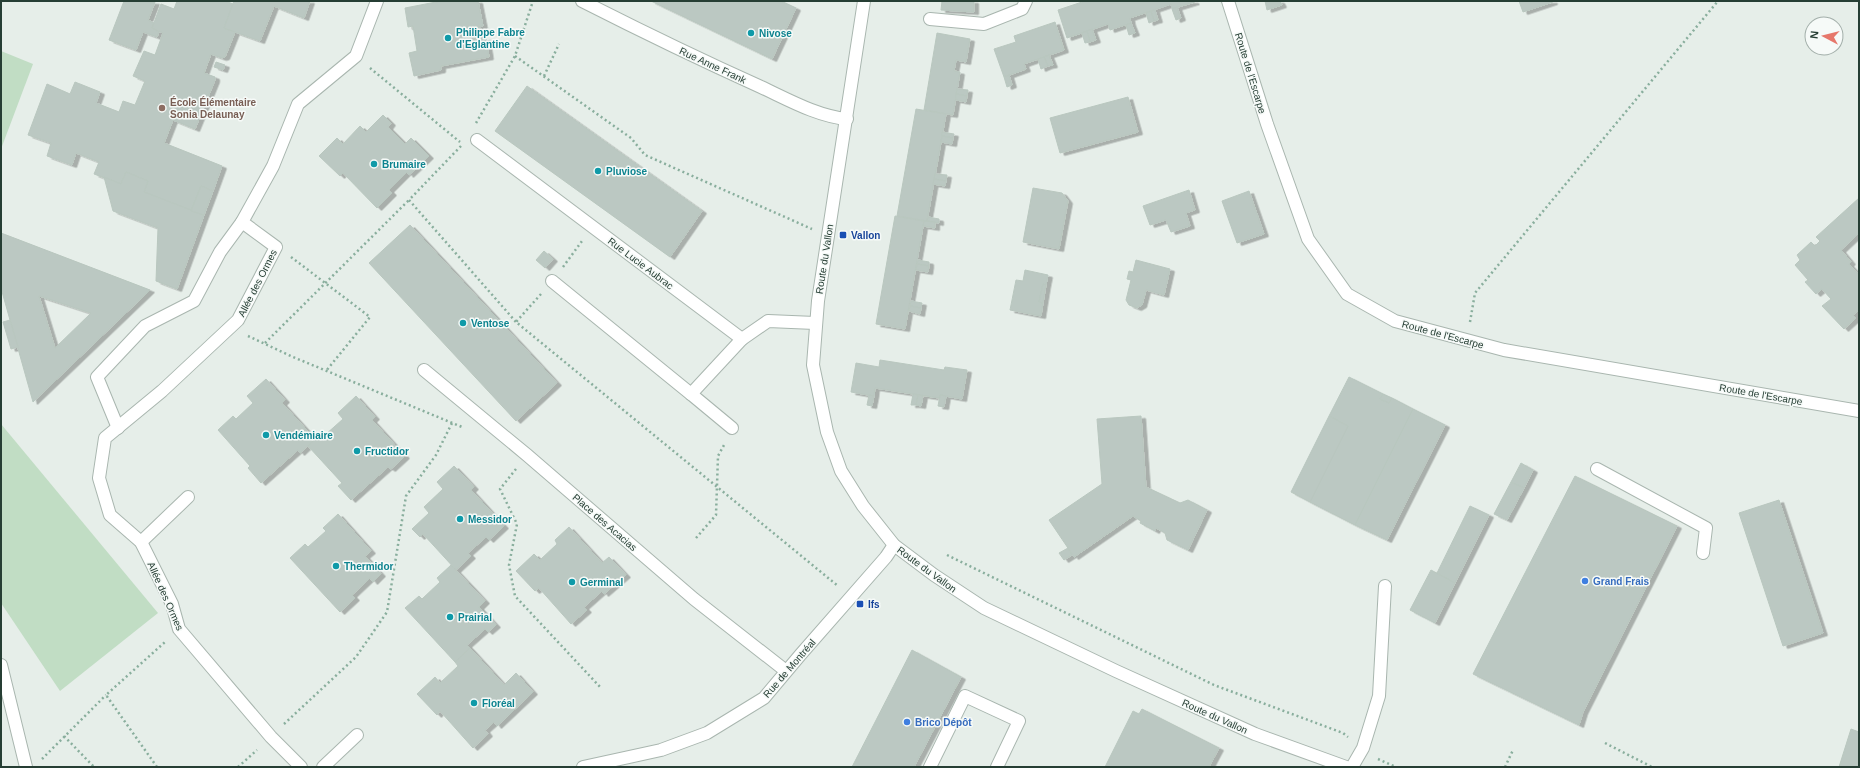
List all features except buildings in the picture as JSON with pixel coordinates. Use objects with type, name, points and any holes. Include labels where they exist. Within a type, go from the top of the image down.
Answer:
[{"type":"street","points":[[118,428],[97,377],[145,326],[194,301],[220,252],[242,222],[273,166],[298,104],[356,56],[377,1]]},
{"type":"street","name":"Rue Anne Frank","points":[[582,1],[692,56],[757,86],[831,118],[847,119]]},
{"type":"street","name":"Route du Vallon","points":[[864,1],[815,323],[813,365],[827,432],[841,470],[863,506],[894,545],[928,571],[984,608],[1116,671],[1255,734],[1346,767]]},
{"type":"street","points":[[930,19],[984,24],[1022,9],[1026,1]]},
{"type":"street","name":"Route de l'Escarpe","points":[[1228,1],[1267,124],[1308,239],[1347,294],[1395,321],[1467,342],[1504,350],[1859,411]]},
{"type":"street","name":"Rue Lucie Aubrac","points":[[473,138],[742,338]]},
{"type":"street","name":"Allée des Ormes","points":[[242,222],[276,247],[238,320],[162,391],[105,438],[98,478],[110,515],[141,542],[172,604],[179,629],[271,737],[301,767]]},
{"type":"street","points":[[552,281],[732,428]]},
{"type":"street","points":[[691,394],[742,338],[768,321],[815,323]]},
{"type":"street","name":"Place des Acacias","points":[[424,370],[527,455],[694,599],[786,671]]},
{"type":"street","points":[[1597,469],[1706,528],[1703,553]]},
{"type":"street","points":[[141,542],[188,497]]},
{"type":"street","name":"Rue de Montréal","points":[[583,767],[661,750],[707,733],[764,698],[886,557],[894,545]]},
{"type":"street","points":[[1352,767],[1363,748],[1379,696],[1385,586]]},
{"type":"street","points":[[1,665],[26,767]]},
{"type":"street","points":[[930,767],[965,696],[1019,721],[997,767]]},
{"type":"street","points":[[323,767],[357,735]]},
{"type":"path","points":[[466,428],[326,371],[265,343],[409,200],[462,144],[473,138],[515,56],[533,1]]},
{"type":"path","points":[[1470,324],[1475,293],[1718,1]]},
{"type":"path","points":[[544,76],[559,44]]},
{"type":"path","points":[[515,56],[631,138],[645,155],[812,229]]},
{"type":"path","points":[[409,200],[516,322]]},
{"type":"path","points":[[276,247],[326,282],[370,317],[326,371]]},
{"type":"path","points":[[281,727],[356,657],[387,612],[406,496],[436,455],[452,422]]},
{"type":"path","points":[[696,538],[716,515],[718,456],[732,428]]},
{"type":"path","points":[[527,455],[500,489],[517,524],[509,565],[515,596],[601,688]]},
{"type":"path","points":[[947,555],[1214,685],[1343,733],[1380,760],[1396,767]]},
{"type":"path","points":[[40,762],[106,695],[156,650]]},
{"type":"path","points":[[106,695],[157,767]]},
{"type":"path","points":[[64,736],[94,767]]},
{"type":"path","points":[[1605,743],[1652,767]]},
{"type":"path","points":[[238,767],[261,746]]},
{"type":"path","points":[[1505,767],[1514,750]]},
{"type":"green space","points":[[1,51],[33,64],[1,149]]},
{"type":"green space","points":[[1,424],[158,613],[60,691],[1,603]]},
{"type":"place","name":"Nivose","points":[[751,33]]},
{"type":"place","name":"Philippe Fabre d’Eglantine","points":[[448,38]]},
{"type":"place","name":"École Élémentaire Sonia Delaunay","points":[[162,108]]},
{"type":"place","name":"Brumaire","points":[[374,164]]},
{"type":"place","name":"Pluviose","points":[[598,171]]},
{"type":"place","name":"Vallon","points":[[843,235]]},
{"type":"place","name":"Ventose","points":[[463,323]]},
{"type":"place","name":"Vendémiaire","points":[[266,435]]},
{"type":"place","name":"Fructidor","points":[[357,451]]},
{"type":"place","name":"Messidor","points":[[460,519]]},
{"type":"place","name":"Thermidor","points":[[336,566]]},
{"type":"place","name":"Grand Frais","points":[[1585,581]]},
{"type":"place","name":"Germinal","points":[[572,582]]},
{"type":"place","name":"Ifs","points":[[860,604]]},
{"type":"place","name":"Prairial","points":[[450,617]]},
{"type":"place","name":"Floréal","points":[[474,703]]},
{"type":"place","name":"Brico Dépôt","points":[[907,722]]}]
